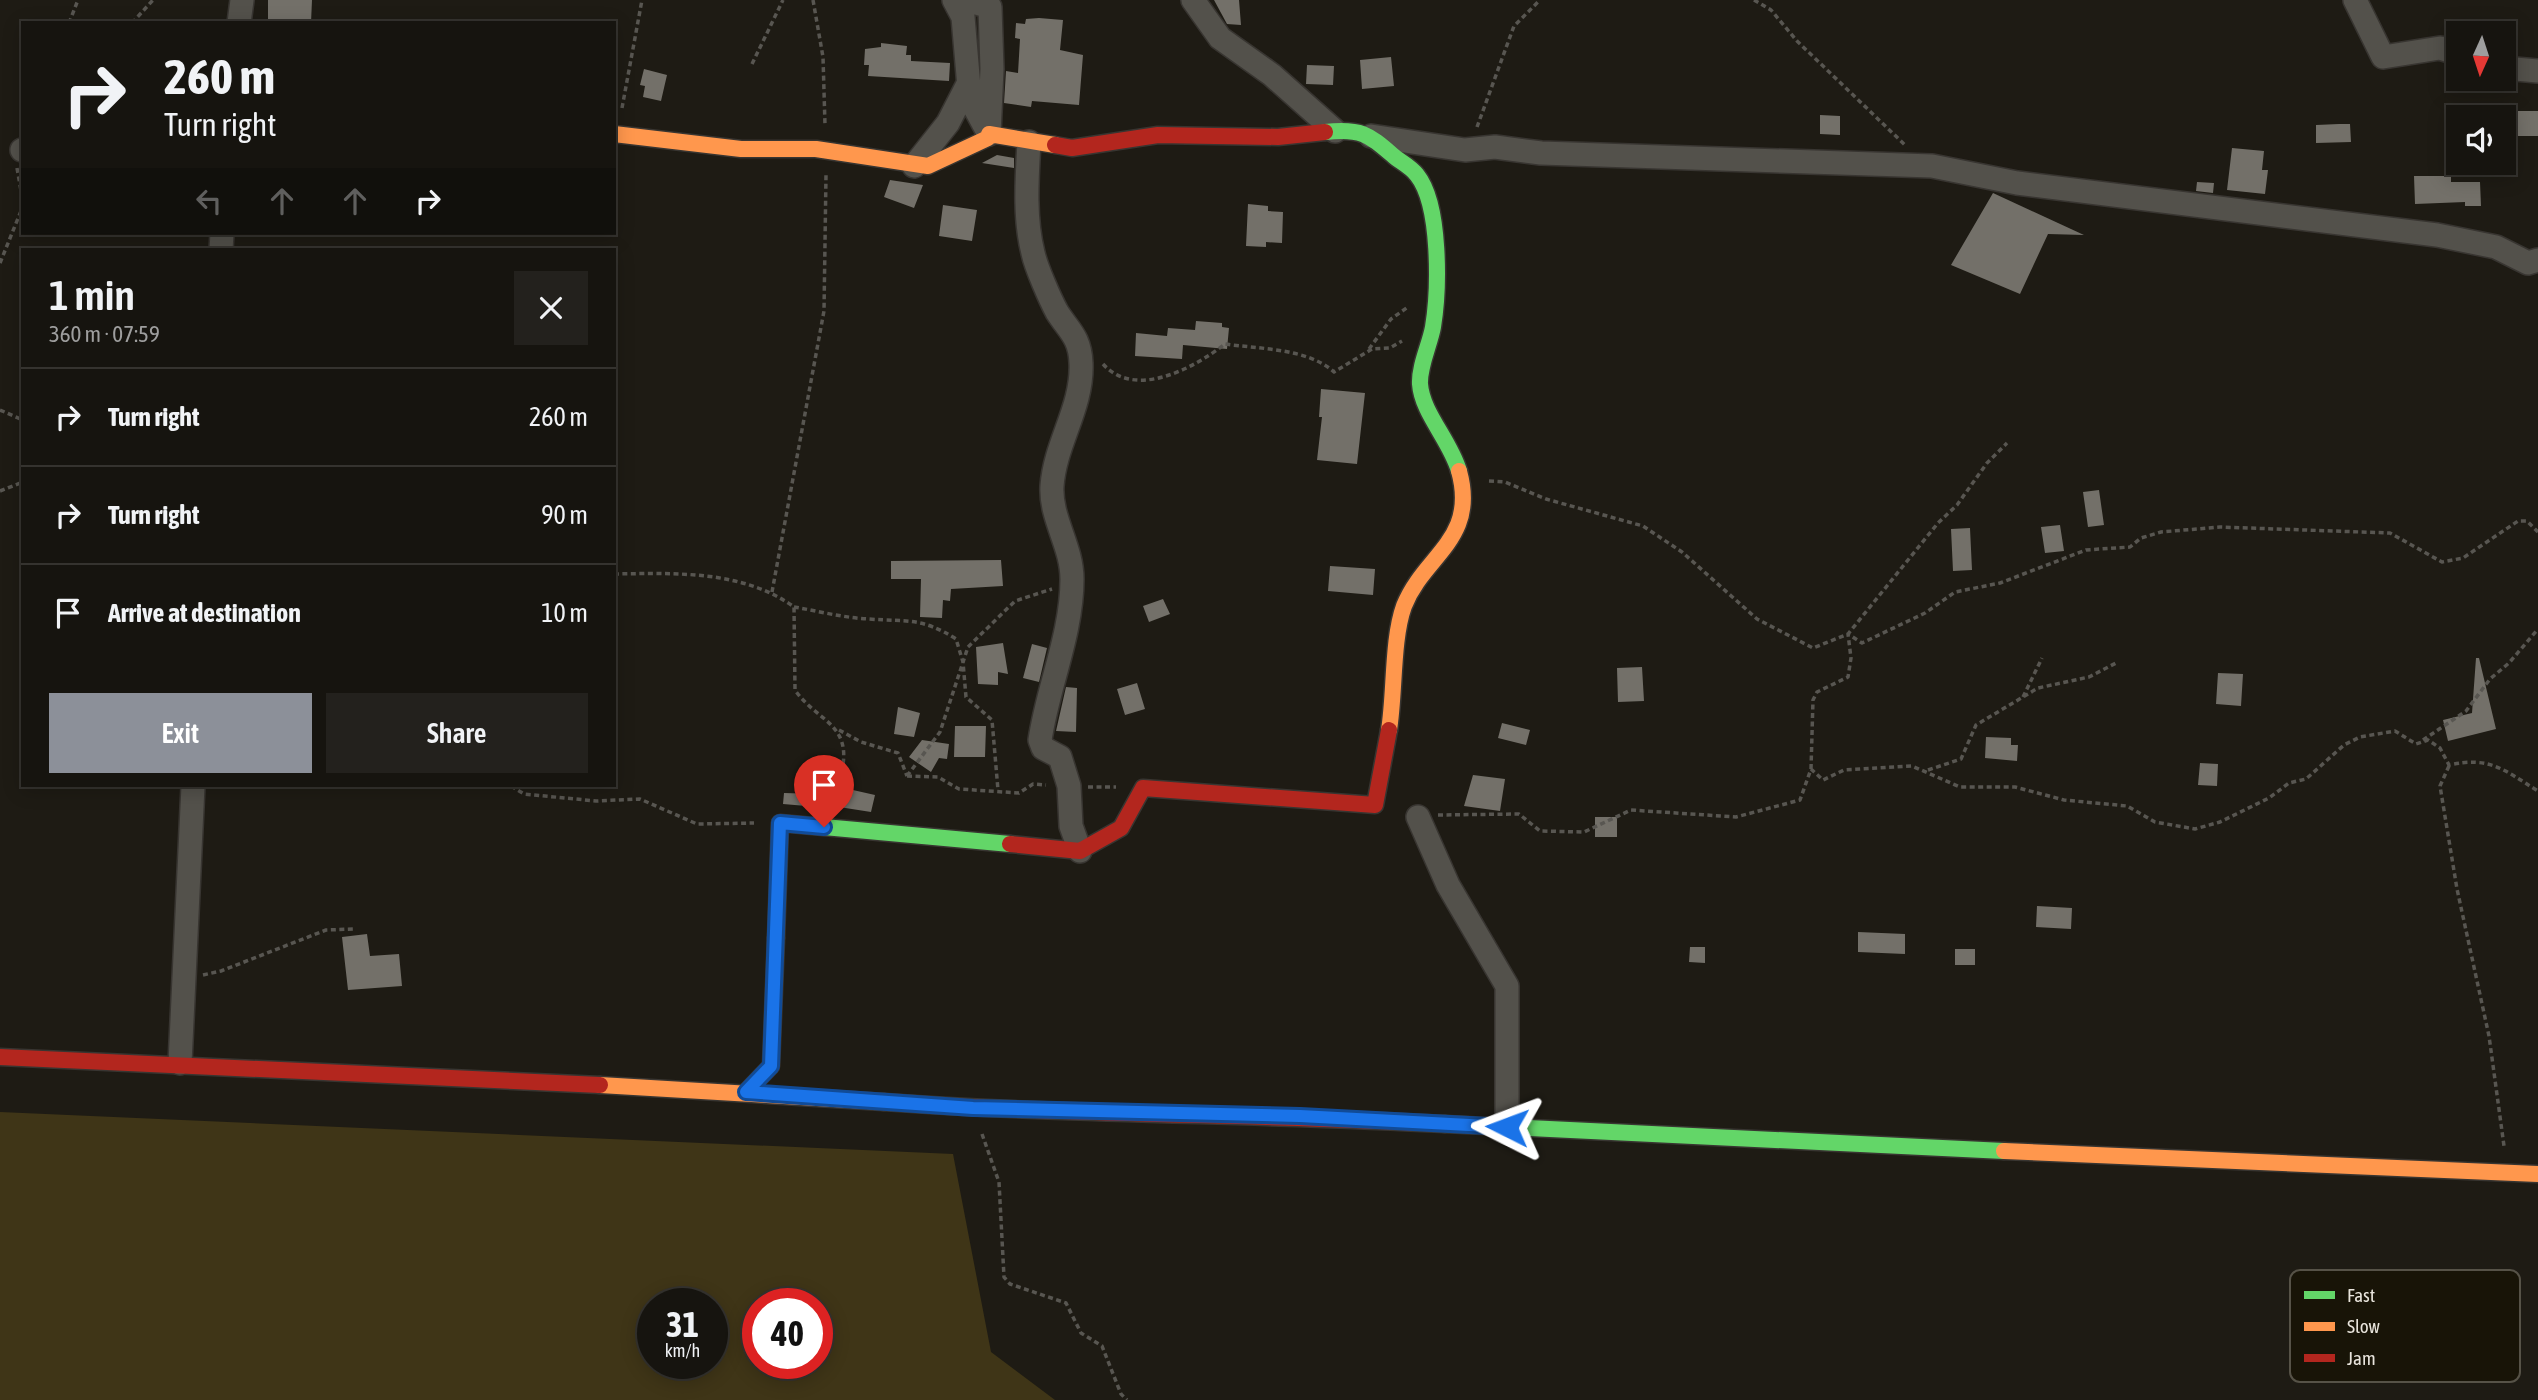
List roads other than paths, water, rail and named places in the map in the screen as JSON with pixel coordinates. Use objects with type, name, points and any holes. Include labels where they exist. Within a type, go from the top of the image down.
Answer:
[{"type":"street","points":[[239,21],[242,0]]},
{"type":"street","points":[[746,1092],[771,1066],[780,823],[1080,851],[1121,828],[1143,788],[1375,805],[1394,701],[1400,622],[1405,604],[1458,528],[1462,483],[1453,450],[1427,409],[1421,391],[1420,370],[1431,336],[1435,292],[1434,229],[1429,200],[1417,175],[1367,133],[1335,131],[1278,137],[1158,135],[1090,148],[1029,142],[989,134],[974,111],[968,84],[964,17],[954,0]]},
{"type":"street","points":[[616,134],[741,149],[826,150],[914,166],[939,163],[988,138],[989,134],[992,69],[990,7],[966,0]]},
{"type":"street","points":[[1193,0],[1220,38],[1272,75],[1335,131]]},
{"type":"street","points":[[2355,0],[2382,57],[2440,48],[2446,50]]},
{"type":"street","points":[[2516,69],[2538,71]]},
{"type":"street","points":[[914,166],[948,123],[968,84]]},
{"type":"street","points":[[1371,136],[1465,150],[1495,147],[1596,156],[1932,166],[2017,183],[2437,235],[2496,247],[2528,263],[2538,260]]},
{"type":"street","points":[[1029,142],[1027,177],[1033,254],[1057,311],[1076,334],[1082,362],[1074,415],[1062,443],[1052,488],[1054,510],[1066,542],[1072,582],[1064,645],[1040,740],[1042,748],[1060,757],[1069,786],[1069,814],[1080,851]]},
{"type":"street","points":[[180,1063],[193,787]]},
{"type":"street","points":[[1418,817],[1448,886],[1507,986],[1507,1127]]},
{"type":"street","points":[[0,1057],[180,1063],[746,1092],[973,1108],[1300,1116],[2538,1174]]}]
